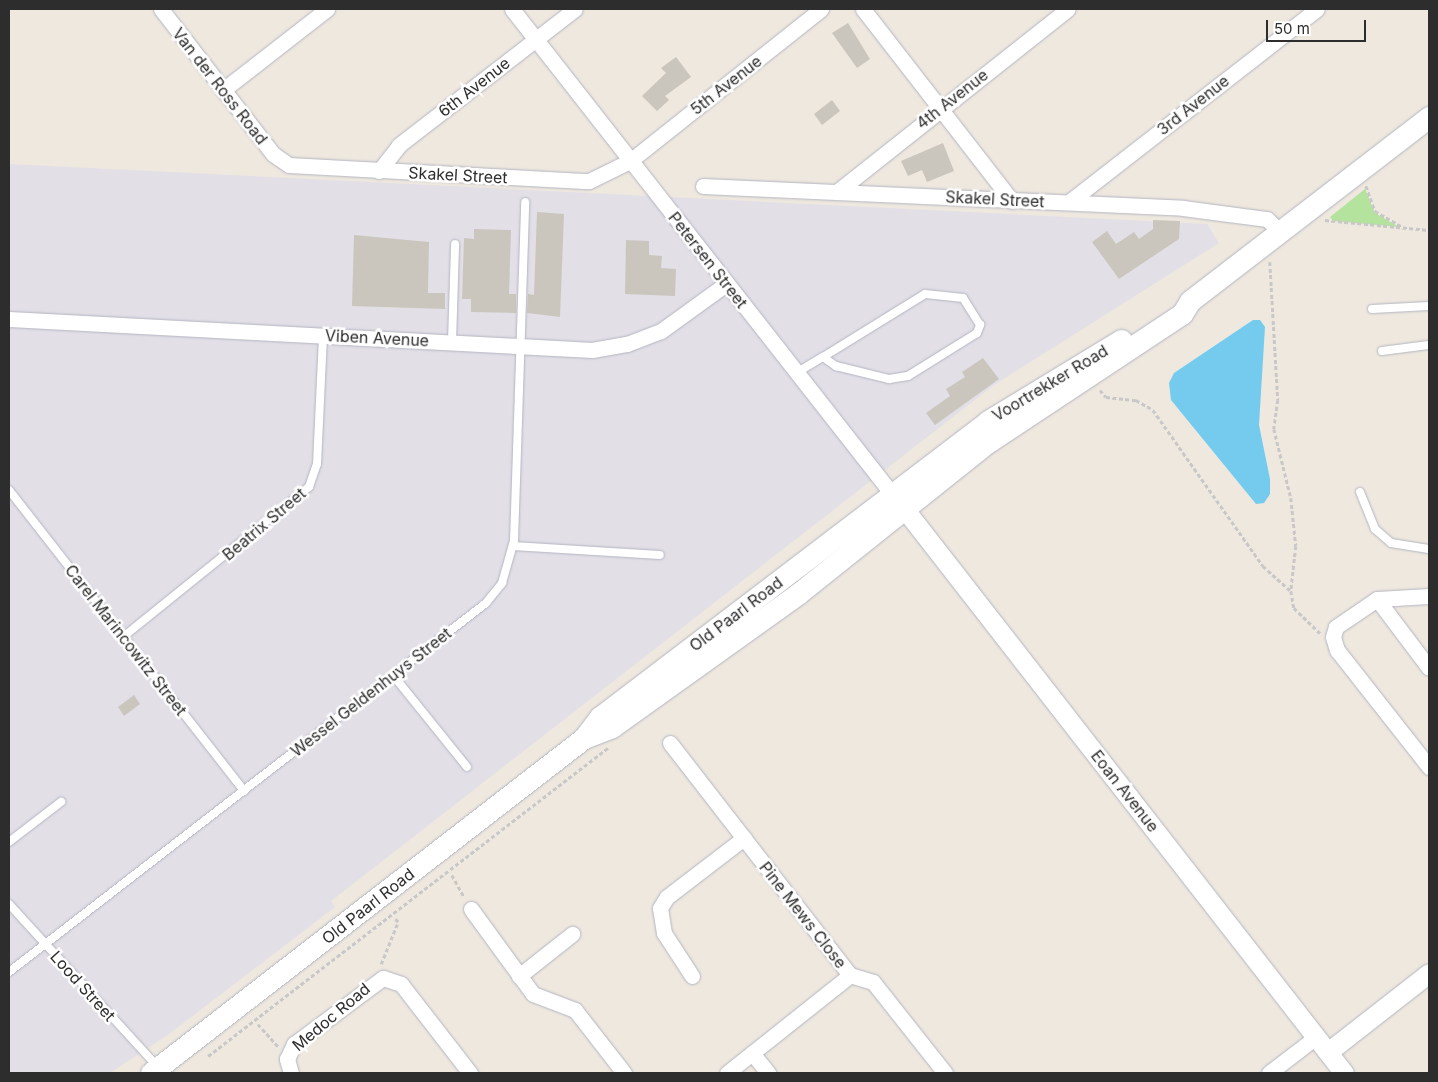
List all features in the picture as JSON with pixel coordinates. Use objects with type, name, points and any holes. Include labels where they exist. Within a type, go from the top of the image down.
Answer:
[{"type":"main road","name":"Voortrekker Road","points":[[898,502],[1029,392],[1190,301],[1429,116]]},
{"type":"main road","name":"Old Paarl Road","points":[[158,1071],[584,738],[620,722],[799,594],[898,502]]},
{"type":"street","name":"Van der Ross Road","points":[[161,9],[223,90],[281,161]]},
{"type":"street","points":[[223,90],[327,9]]},
{"type":"street","name":"Petersen Street","points":[[512,9],[898,502]]},
{"type":"street","name":"6th Avenue","points":[[379,171],[399,145],[576,9]]},
{"type":"street","name":"5th Avenue","points":[[630,161],[821,9]]},
{"type":"street","points":[[863,9],[1012,201]]},
{"type":"street","name":"4th Avenue","points":[[838,191],[940,108],[1068,9]]},
{"type":"street","name":"3rd Avenue","points":[[1069,202],[1317,9]]},
{"type":"street","name":"Skakel Street","points":[[281,161],[299,166],[589,181],[630,161]]},
{"type":"street","name":"Skakel Street","points":[[703,186],[1069,202],[1244,214],[1267,219],[1280,232]]},
{"type":"street","name":"Viben Avenue","points":[[9,319],[592,350],[627,344],[677,321],[726,284]]},
{"type":"street","name":"Eoan Avenue","points":[[898,502],[1344,1073]]},
{"type":"street","points":[[1429,596],[1377,600],[1336,627],[1332,637],[1337,650],[1429,766]]},
{"type":"street","points":[[1377,600],[1429,668]]},
{"type":"street","name":"Pine Mews Close","points":[[670,743],[850,975],[873,982],[945,1073]]},
{"type":"street","points":[[692,976],[664,933],[660,908],[667,897],[744,838]]},
{"type":"street","points":[[471,909],[535,995],[575,1010],[624,1073]]},
{"type":"street","points":[[520,976],[572,934]]},
{"type":"street","points":[[1328,1052],[1429,973]]},
{"type":"street","points":[[727,1073],[850,975]]},
{"type":"street","name":"Medoc Road","points":[[291,1073],[289,1051],[372,982],[383,978],[401,984],[470,1073]]},
{"type":"street","points":[[1269,1073],[1316,1037]]},
{"type":"street","points":[[752,1054],[768,1073]]},
{"type":"lane","name":"Wessel Geldenhuys Street","points":[[9,972],[490,598],[507,572],[513,546],[522,346],[525,202]]},
{"type":"lane","points":[[452,342],[455,244]]},
{"type":"lane","points":[[796,373],[925,294],[963,298],[980,325],[977,333],[920,371],[899,378],[843,368],[823,357]]},
{"type":"lane","points":[[1372,309],[1429,306]]},
{"type":"lane","name":"Beatrix Street","points":[[123,636],[309,487],[316,464],[323,336]]},
{"type":"lane","points":[[1382,351],[1429,345]]},
{"type":"lane","name":"Carel Marincowitz Street","points":[[9,490],[244,790]]},
{"type":"lane","points":[[1360,492],[1375,529],[1391,543],[1429,549]]},
{"type":"lane","points":[[513,546],[660,555]]},
{"type":"lane","points":[[393,675],[467,766]]},
{"type":"lane","points":[[9,842],[61,802]]},
{"type":"lane","name":"Lood Street","points":[[9,904],[158,1071]]},
{"type":"path","points":[[1364,184],[1376,211],[1404,228]]},
{"type":"path","points":[[1324,220],[1429,230]]},
{"type":"path","points":[[1270,262],[1278,400],[1274,429],[1291,498],[1296,546],[1291,591],[1294,608],[1316,633],[1332,637]]},
{"type":"path","points":[[1098,388],[1106,397],[1136,400],[1153,410],[1262,566],[1291,591]]},
{"type":"path","points":[[208,1056],[614,744]]},
{"type":"path","points":[[452,875],[471,909]]},
{"type":"path","points":[[383,978],[381,961],[398,922],[395,918]]},
{"type":"path","points":[[258,1024],[272,1043],[289,1051]]},
{"type":"shaded area","points":[[9,164],[1207,224],[1219,243],[994,385],[331,901],[335,907],[169,1034],[110,1073],[9,1073]]},
{"type":"green space","points":[[1365,189],[1375,213],[1399,227],[1333,221],[1330,217]]},
{"type":"water","points":[[1253,320],[1260,320],[1265,327],[1259,425],[1270,479],[1270,494],[1264,503],[1256,504],[1171,400],[1169,383],[1174,373]]},
{"type":"building","points":[[848,23],[870,59],[857,68],[832,33]]},
{"type":"building","points":[[676,57],[691,77],[665,96],[669,100],[657,111],[642,96],[666,73],[661,68]]},
{"type":"building","points":[[832,100],[840,111],[822,125],[814,114]]},
{"type":"building","points":[[943,143],[954,171],[927,182],[922,170],[908,176],[901,161]]},
{"type":"building","points":[[537,212],[564,214],[560,317],[527,313],[528,294],[534,295]]},
{"type":"building","points":[[1153,220],[1180,221],[1179,239],[1119,279],[1092,242],[1107,231],[1116,244],[1134,232],[1139,239],[1153,229]]},
{"type":"building","points":[[474,229],[511,230],[509,294],[516,294],[516,313],[471,312],[471,299],[462,299],[464,238],[474,239]]},
{"type":"building","points":[[354,235],[429,242],[428,293],[445,293],[445,309],[352,306]]},
{"type":"building","points":[[626,240],[649,241],[649,255],[662,256],[661,268],[676,269],[675,296],[625,294]]},
{"type":"building","points":[[983,358],[999,379],[935,425],[926,413],[950,396],[946,389],[965,377],[962,372]]},
{"type":"building","points":[[134,695],[140,704],[124,716],[118,707]]}]
